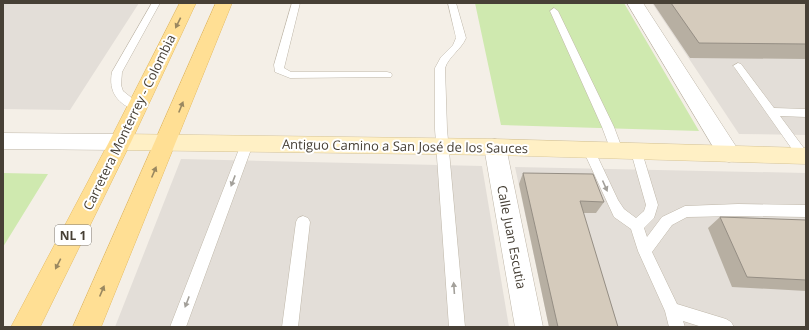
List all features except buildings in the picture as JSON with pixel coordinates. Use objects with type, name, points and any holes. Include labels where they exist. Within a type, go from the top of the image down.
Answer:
[{"type":"main road","name":"Carretera Monterrey - Colombia","points":[[26,327],[138,107],[188,3]]},
{"type":"main road","points":[[87,327],[224,3]]},
{"type":"street","points":[[636,3],[729,154]]},
{"type":"street","name":"Antiguo Camino a San José de los Sauces","points":[[3,141],[495,147],[805,156]]},
{"type":"street","name":"Calle Juan Escutia","points":[[495,147],[529,327]]},
{"type":"lane","points":[[138,107],[118,96],[114,84],[117,72],[156,3]]},
{"type":"lane","points":[[296,3],[279,65],[279,70],[290,75],[387,75]]},
{"type":"lane","points":[[452,3],[460,38],[457,48],[441,62],[441,129],[444,147],[458,327]]},
{"type":"lane","points":[[554,11],[608,127],[627,151],[652,205],[649,214],[637,226]]},
{"type":"lane","points":[[738,66],[805,156]]},
{"type":"lane","points":[[771,112],[806,113]]},
{"type":"lane","points":[[178,327],[247,144]]},
{"type":"lane","points":[[589,150],[619,213],[637,226],[645,251],[672,310],[677,327]]},
{"type":"lane","points":[[645,251],[667,221],[685,212],[738,210],[806,211]]},
{"type":"lane","points":[[290,327],[303,222]]},
{"type":"lane","points":[[672,310],[726,327]]},
{"type":"shaded area","points":[[3,3],[139,3],[70,110],[3,109]]},
{"type":"shaded area","points":[[652,3],[806,3],[806,135],[739,134]]},
{"type":"shaded area","points":[[181,159],[482,166],[509,327],[115,327]]},
{"type":"shaded area","points":[[515,167],[806,173],[806,327],[549,327]]},
{"type":"green space","points":[[475,3],[624,3],[699,131],[501,125]]},
{"type":"green space","points":[[3,173],[48,174],[3,247]]}]
